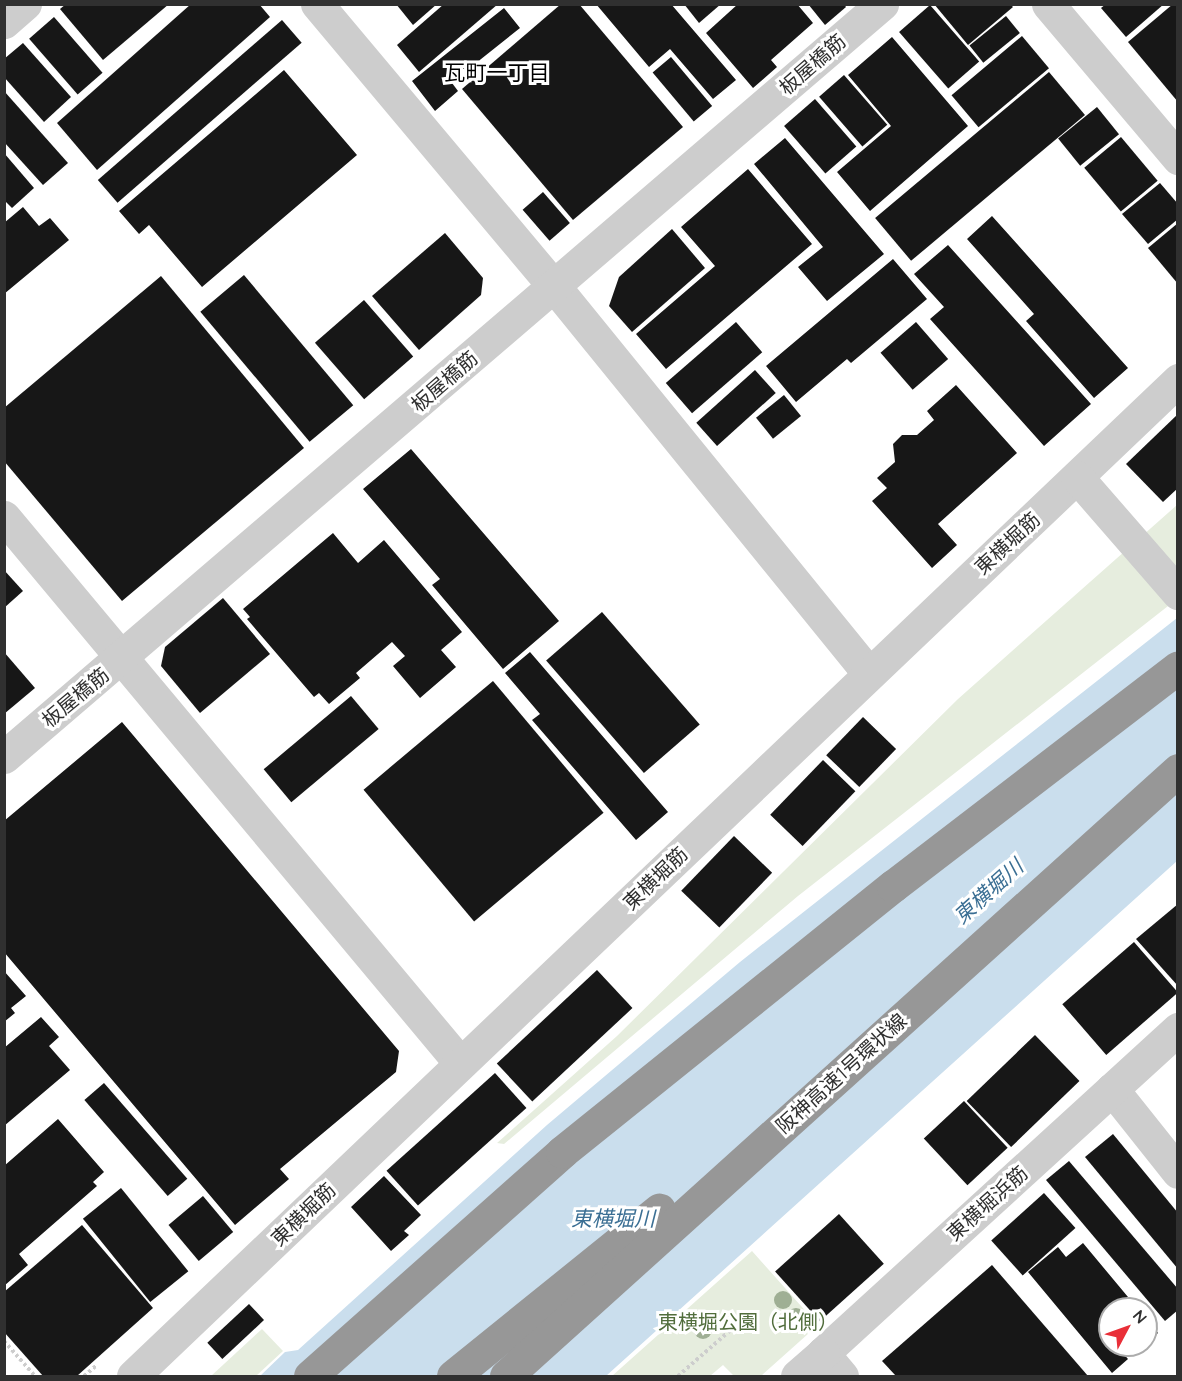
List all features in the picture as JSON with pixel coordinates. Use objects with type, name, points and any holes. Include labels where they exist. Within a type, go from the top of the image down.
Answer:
[{"type":"highway","points":[[310,1377],[589,1130],[893,886],[1178,667]]},
{"type":"highway","name":"阪神高速1号環状線","points":[[506,1377],[1178,770]]},
{"type":"highway","points":[[1148,797],[1178,776]]},
{"type":"highway","points":[[453,1377],[952,972]]},
{"type":"street","points":[[4,22],[25,4]]},
{"type":"street","points":[[317,4],[554,286],[869,674]]},
{"type":"street","name":"板屋橋筋","points":[[4,757],[882,4]]},
{"type":"street","points":[[1048,4],[1178,158]]},
{"type":"street","name":"東横堀筋","points":[[133,1377],[1178,380]]},
{"type":"street","points":[[1077,477],[1178,593]]},
{"type":"street","points":[[4,517],[460,1064]]},
{"type":"street","name":"東横堀浜筋","points":[[796,1377],[833,1365],[1112,1089],[1178,1029]]},
{"type":"street","points":[[1112,1089],[1178,1172]]},
{"type":"path","points":[[777,1311],[797,1334]]},
{"type":"path","points":[[678,1377],[740,1322]]},
{"type":"path","points":[[4,1341],[35,1377]]},
{"type":"green space","points":[[1177,505],[1177,599],[798,896],[504,1144],[497,1143],[617,1036],[958,699]]},
{"type":"green space","name":"東横堀公園（北側）","points":[[752,1251],[818,1325],[761,1376],[734,1376],[723,1365],[710,1376],[612,1376]]},
{"type":"green space","points":[[262,1329],[283,1351],[256,1376],[211,1376]]},
{"type":"water","name":"東横堀川","points":[[1177,618],[1177,861],[606,1376],[260,1376],[285,1352],[298,1350],[547,1125],[740,962]]},
{"type":"building","points":[[66,4],[169,4],[103,60],[60,9]]},
{"type":"building","points":[[191,4],[259,4],[270,17],[97,170],[57,123]]},
{"type":"building","points":[[396,4],[437,4],[413,25]]},
{"type":"building","points":[[444,4],[498,4],[419,72],[397,45]]},
{"type":"building","points":[[561,4],[579,4],[683,127],[573,220],[462,89]]},
{"type":"building","points":[[596,4],[671,4],[736,80],[713,99],[670,49],[649,67]]},
{"type":"building","points":[[684,4],[721,4],[699,23]]},
{"type":"building","points":[[738,4],[797,4],[813,23],[771,60],[777,67],[753,88],[706,33]]},
{"type":"building","points":[[808,4],[844,4],[846,7],[825,25]]},
{"type":"building","points":[[934,4],[1010,4],[1013,7],[968,45]]},
{"type":"building","points":[[1106,4],[1164,4],[1126,37],[1101,8]]},
{"type":"building","points":[[1173,4],[1178,4],[1178,102],[1128,42]]},
{"type":"building","points":[[930,5],[979,62],[948,89],[899,32]]},
{"type":"building","points":[[504,8],[520,28],[466,71],[459,64],[446,75],[458,91],[435,111],[412,81]]},
{"type":"building","points":[[1006,16],[1020,33],[983,63],[969,46]]},
{"type":"building","points":[[54,17],[103,73],[78,94],[29,39]]},
{"type":"building","points":[[282,20],[302,43],[118,203],[98,180]]},
{"type":"building","points":[[1022,36],[1049,68],[979,127],[952,95]]},
{"type":"building","points":[[892,37],[968,126],[870,211],[837,172],[891,126],[848,75]]},
{"type":"building","points":[[23,43],[71,97],[44,122],[4,77],[4,59]]},
{"type":"building","points":[[671,57],[712,106],[694,121],[653,72]]},
{"type":"building","points":[[284,70],[357,155],[202,287],[149,225],[139,234],[119,211]]},
{"type":"building","points":[[1049,72],[1085,115],[911,261],[875,218]]},
{"type":"building","points":[[844,75],[887,125],[862,146],[819,97]]},
{"type":"building","points":[[4,91],[68,163],[43,185],[4,142]]},
{"type":"building","points":[[815,99],[856,147],[825,173],[784,126]]},
{"type":"building","points":[[1097,107],[1119,134],[1080,166],[1058,138]]},
{"type":"building","points":[[1121,137],[1158,181],[1121,212],[1084,168]]},
{"type":"building","points":[[785,138],[884,254],[827,301],[798,267],[823,247],[754,164]]},
{"type":"building","points":[[4,153],[34,188],[12,208],[4,200]]},
{"type":"building","points":[[748,169],[812,244],[666,369],[636,334],[715,266],[681,227]]},
{"type":"building","points":[[1160,183],[1178,204],[1178,219],[1148,244],[1122,214]]},
{"type":"building","points":[[543,192],[570,223],[550,241],[523,210]]},
{"type":"building","points":[[23,207],[39,226],[50,218],[69,240],[4,294],[4,223]]},
{"type":"building","points":[[992,216],[1128,368],[1094,398],[1026,321],[1034,314],[967,239]]},
{"type":"building","points":[[1178,223],[1178,284],[1148,248]]},
{"type":"building","points":[[672,229],[705,268],[632,332],[609,306],[619,277]]},
{"type":"building","points":[[445,233],[483,278],[481,295],[419,350],[372,296]]},
{"type":"building","points":[[948,245],[1091,404],[1044,446],[930,319],[944,307],[914,274]]},
{"type":"building","points":[[893,259],[927,299],[851,363],[847,359],[796,402],[766,366]]},
{"type":"building","points":[[244,275],[353,405],[310,442],[200,312]]},
{"type":"building","points":[[161,276],[304,448],[122,601],[4,461],[4,408]]},
{"type":"building","points":[[364,300],[413,357],[364,399],[315,343]]},
{"type":"building","points":[[736,322],[762,352],[692,413],[666,383]]},
{"type":"building","points":[[916,322],[948,359],[913,390],[881,353]]},
{"type":"building","points":[[755,370],[776,393],[717,446],[696,423]]},
{"type":"building","points":[[956,385],[1017,453],[938,524],[957,545],[932,568],[872,501],[887,488],[877,478],[895,462],[893,444],[902,435],[917,435],[934,420],[927,411]]},
{"type":"building","points":[[784,395],[801,416],[773,439],[756,418]]},
{"type":"building","points":[[1178,414],[1178,488],[1163,502],[1126,464]]},
{"type":"building","points":[[411,449],[559,621],[503,669],[432,585],[440,579],[363,489]]},
{"type":"building","points":[[333,533],[358,563],[384,540],[462,632],[441,650],[456,667],[420,698],[393,666],[405,656],[392,642],[356,673],[360,678],[329,704],[319,693],[314,697],[247,619],[250,617],[243,609]]},
{"type":"building","points":[[4,570],[23,591],[4,608]]},
{"type":"building","points":[[223,598],[270,654],[200,713],[161,666],[165,647]]},
{"type":"building","points":[[602,612],[700,724],[644,773],[546,661]]},
{"type":"building","points":[[4,652],[35,688],[4,714]]},
{"type":"building","points":[[530,652],[668,812],[636,840],[532,720],[540,714],[505,673]]},
{"type":"building","points":[[493,681],[604,813],[474,921],[364,790]]},
{"type":"building","points":[[351,696],[379,729],[291,802],[264,769]]},
{"type":"building","points":[[863,717],[896,749],[859,787],[826,755]]},
{"type":"building","points":[[122,722],[399,1051],[396,1072],[280,1169],[289,1179],[235,1225],[4,952],[4,821]]},
{"type":"building","points":[[823,760],[855,791],[803,846],[770,815]]},
{"type":"building","points":[[734,836],[772,873],[719,927],[681,891]]},
{"type":"building","points":[[1178,904],[1178,986],[1136,939]]},
{"type":"building","points":[[1134,942],[1178,993],[1106,1055],[1062,1004]]},
{"type":"building","points":[[597,970],[632,1008],[532,1101],[497,1063]]},
{"type":"building","points":[[4,971],[26,996],[11,1008],[15,1013],[4,1022]]},
{"type":"building","points":[[41,1017],[59,1037],[49,1046],[70,1070],[4,1126],[4,1048]]},
{"type":"building","points":[[1035,1035],[1079,1081],[1011,1147],[967,1101]]},
{"type":"building","points":[[495,1073],[526,1108],[418,1206],[387,1171]]},
{"type":"building","points":[[104,1083],[187,1179],[168,1196],[84,1100]]},
{"type":"building","points":[[964,1101],[1008,1148],[967,1185],[924,1139]]},
{"type":"building","points":[[58,1119],[104,1172],[93,1182],[97,1186],[19,1254],[28,1265],[4,1286],[4,1166]]},
{"type":"building","points":[[1113,1134],[1178,1213],[1178,1269],[1085,1157]]},
{"type":"building","points":[[1069,1161],[1178,1289],[1178,1310],[1165,1321],[1158,1313],[1158,1297],[1145,1297],[1046,1180]]},
{"type":"building","points":[[384,1176],[421,1215],[404,1231],[409,1235],[391,1251],[351,1207]]},
{"type":"building","points":[[121,1188],[188,1271],[150,1302],[83,1219]]},
{"type":"building","points":[[1044,1193],[1075,1228],[1023,1275],[991,1241]]},
{"type":"building","points":[[203,1196],[233,1232],[199,1261],[169,1225]]},
{"type":"building","points":[[839,1214],[884,1264],[820,1321],[775,1272]]},
{"type":"building","points":[[82,1225],[153,1308],[77,1376],[43,1376],[4,1332],[4,1292]]},
{"type":"building","points":[[1083,1243],[1128,1297],[1098,1297],[1098,1356],[1028,1272],[1058,1247],[1066,1257]]},
{"type":"building","points":[[992,1265],[1088,1376],[896,1376],[882,1361]]},
{"type":"building","points":[[249,1304],[264,1320],[222,1359],[207,1343]]},
{"type":"building","points":[[1099,1357],[1126,1357],[1128,1359],[1112,1373]]},
{"type":"district","name":"瓦町一丁目","points":[[497,72]]}]
